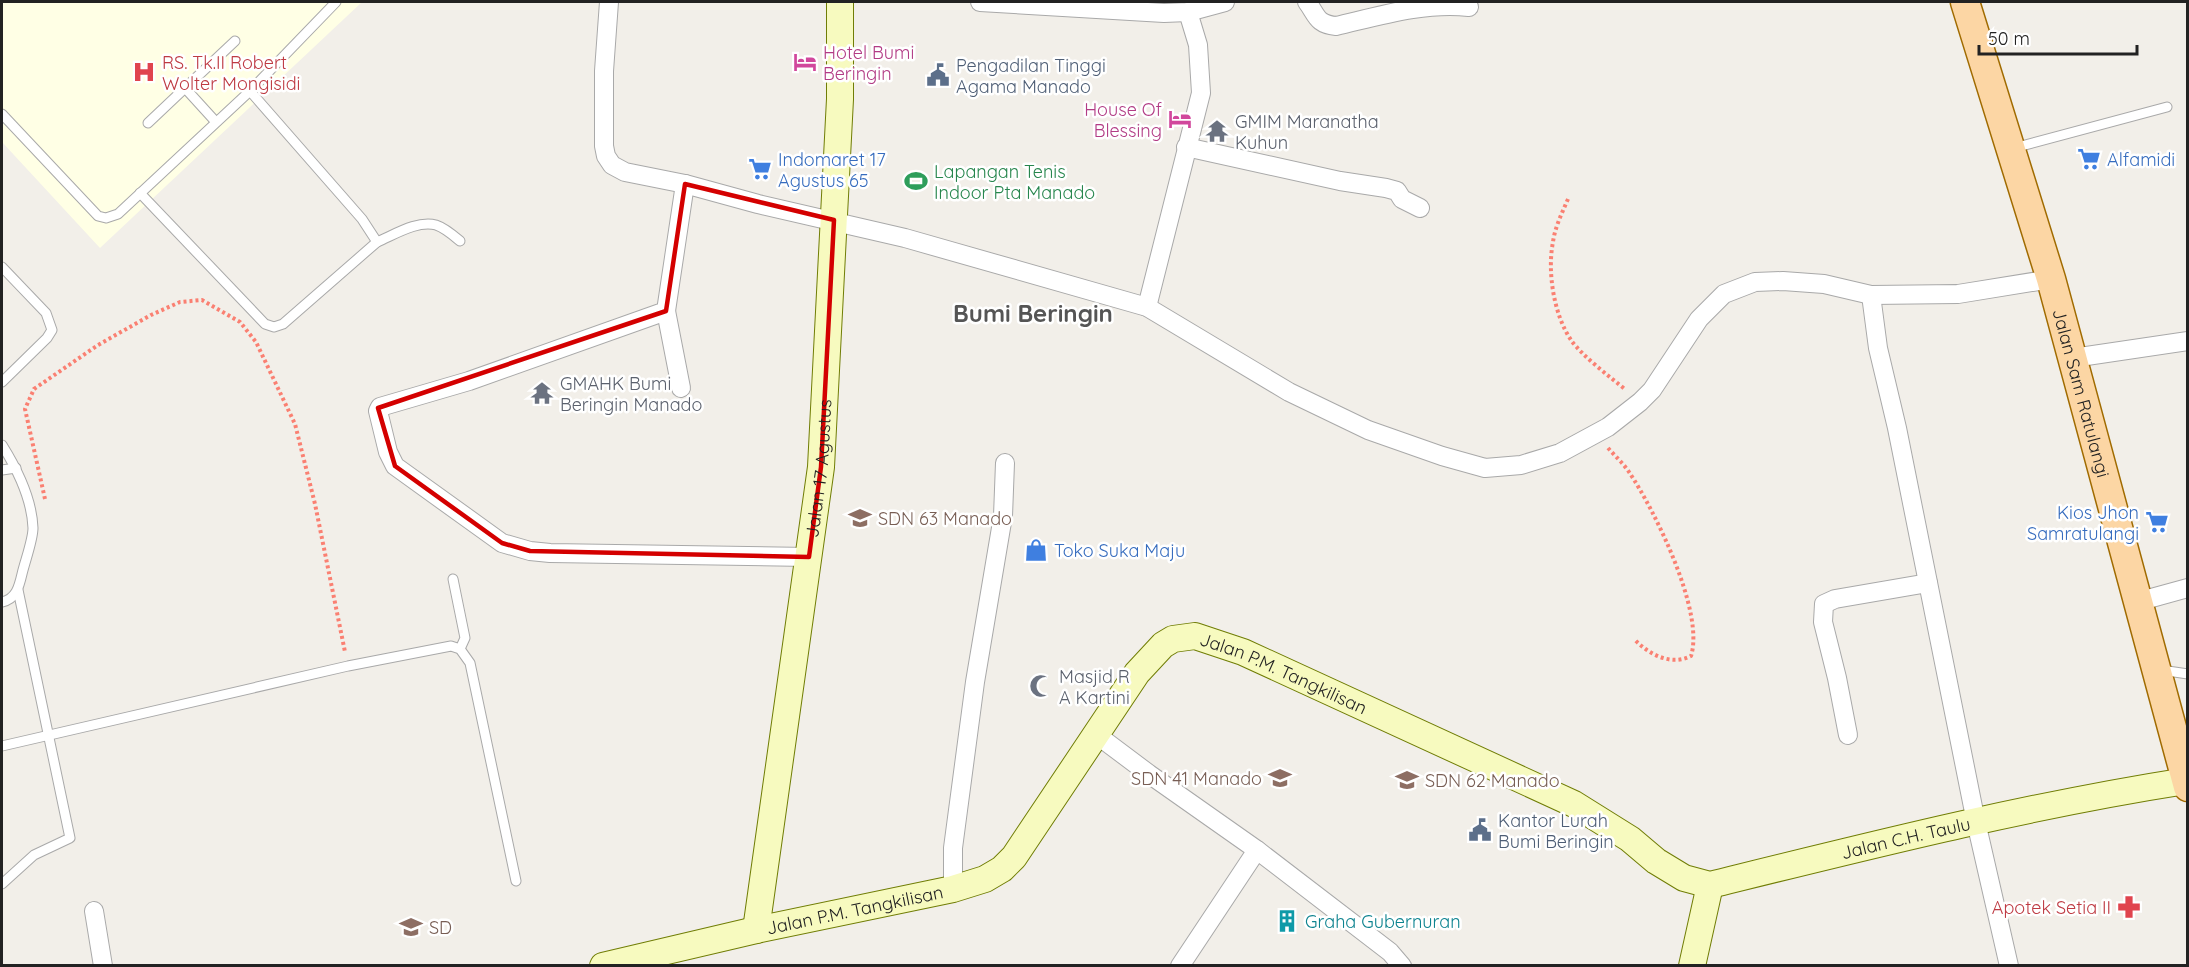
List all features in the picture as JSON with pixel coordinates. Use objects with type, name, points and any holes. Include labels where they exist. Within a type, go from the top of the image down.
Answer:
[{"type":"main road","name":"Jalan Sam Ratulangi","points":[[1965,2],[2051,279],[2137,602],[2185,768]]},
{"type":"street","points":[[609,2],[604,70],[604,146],[606,156],[612,165],[625,172],[834,220],[1020,269],[1147,307],[1289,392],[1368,430],[1442,456],[1485,468],[1521,465],[1560,453],[1608,427],[1652,390],[1699,319],[1724,294],[1755,282],[1784,281],[1824,284],[1871,295],[1958,294],[2051,279]]},
{"type":"street","name":"Jalan 17 Agustus","points":[[756,930],[821,466],[840,99],[840,2]]},
{"type":"street","points":[[980,2],[1145,12],[1188,12],[1224,2]]},
{"type":"street","points":[[1307,2],[1321,22],[1336,26],[1433,7],[1469,8]]},
{"type":"street","points":[[1147,307],[1201,93],[1198,45],[1188,12]]},
{"type":"street","points":[[1186,147],[1340,181],[1386,188],[1397,191],[1402,199],[1420,208]]},
{"type":"street","points":[[681,388],[666,311],[685,184]]},
{"type":"street","points":[[1871,295],[1878,348],[1897,428],[1976,822],[2008,966]]},
{"type":"street","points":[[666,311],[469,381],[380,407],[378,411],[392,462],[502,543],[530,551],[809,557]]},
{"type":"street","points":[[2073,358],[2187,341]]},
{"type":"street","points":[[953,889],[953,848],[975,682],[1003,516],[1005,463]]},
{"type":"street","points":[[1848,735],[1823,622],[1824,603],[1835,599],[1928,583]]},
{"type":"street","points":[[2137,602],[2187,588]]},
{"type":"street","name":"Jalan P.M. Tangkilisan","points":[[603,966],[756,930],[953,889],[986,879],[1002,869],[1014,857],[1137,674],[1163,645],[1173,639],[1195,636],[1243,652],[1574,804],[1630,839],[1656,861],[1684,878],[1710,885]]},
{"type":"street","points":[[1097,735],[1257,850],[1390,952],[1402,966]]},
{"type":"street","name":"Jalan C.H. Taulu","points":[[1710,885],[2100,795],[2185,768]]},
{"type":"street","points":[[1180,966],[1257,850]]},
{"type":"street","points":[[1692,966],[1710,885]]},
{"type":"street","points":[[94,911],[103,966]]},
{"type":"lane","points":[[2,114],[98,216],[106,218],[118,214],[215,121],[250,91],[336,2]]},
{"type":"lane","points":[[148,123],[235,40]]},
{"type":"lane","points":[[185,88],[215,121]]},
{"type":"lane","points":[[250,91],[362,219],[377,242]]},
{"type":"lane","points":[[2012,149],[2167,107]]},
{"type":"lane","points":[[140,194],[265,324],[274,327],[283,324],[377,242],[409,228],[433,224],[460,241]]},
{"type":"lane","points":[[2,267],[46,313],[52,330],[47,338],[2,382]]},
{"type":"lane","points":[[2,445],[16,468],[30,507],[33,530],[18,590],[70,838],[34,855],[2,884]]},
{"type":"lane","points":[[2,470],[16,468]]},
{"type":"lane","points":[[453,579],[465,638],[460,649]]},
{"type":"lane","points":[[2,602],[8,600],[18,590]]},
{"type":"lane","points":[[2,746],[348,666],[451,646],[460,649],[470,663],[516,881]]},
{"type":"lane","points":[[2156,670],[2187,674]]},
{"type":"path","points":[[1568,199],[1552,243],[1551,263],[1556,309],[1572,341],[1640,402]]},
{"type":"path","points":[[33,530],[46,519],[45,493],[25,409],[34,389],[98,345],[151,315],[180,302],[202,300],[240,322],[256,342],[295,424],[315,504],[348,666]]},
{"type":"path","points":[[1595,434],[1628,470],[1645,498],[1669,547],[1692,619],[1693,650],[1691,656],[1684,660],[1667,660],[1644,648],[1635,640]]},
{"type":"highlighted area","points":[[685,184],[834,220],[821,467],[809,557],[530,551],[502,543],[395,466],[378,408],[666,311]]},
{"type":"shaded area","name":"RS. Tk.II Robert Wolter Mongisidi","points":[[2,2],[362,2],[100,248],[2,142]]},
{"type":"place","name":"Hotel Bumi Beringin","points":[[805,62]]},
{"type":"place","name":"RS. Tk.II Robert Wolter Mongisidi","points":[[144,72]]},
{"type":"place","name":"Pengadilan Tinggi Agama Manado","points":[[938,75]]},
{"type":"place","name":"House Of Blessing","points":[[1180,119]]},
{"type":"place","name":"GMIM Maranatha Kuhun","points":[[1217,131]]},
{"type":"place","name":"Alfamidi","points":[[2089,159]]},
{"type":"place","name":"Indomaret 17 Agustus 65","points":[[760,169]]},
{"type":"place","name":"Lapangan Tenis Indoor Pta Manado","points":[[916,181]]},
{"type":"place","name":"GMAHK Bumi Beringin Manado","points":[[542,393]]},
{"type":"place","name":"SDN 63 Manado","points":[[860,518]]},
{"type":"place","name":"Kios Jhon Samratulangi","points":[[2157,522]]},
{"type":"place","name":"Toko Suka Maju","points":[[1036,550]]},
{"type":"place","name":"Masjid R A Kartini","points":[[1041,686]]},
{"type":"place","name":"SDN 41 Manado","points":[[1280,778]]},
{"type":"place","name":"SDN 62 Manado","points":[[1407,780]]},
{"type":"place","name":"Kantor Lurah Bumi Beringin","points":[[1480,830]]},
{"type":"place","name":"Apotek Setia II","points":[[2129,907]]},
{"type":"place","name":"Graha Gubernuran","points":[[1287,921]]},
{"type":"place","name":"SD","points":[[411,927]]},
{"type":"district","name":"Bumi Beringin","points":[[1033,313]]}]
